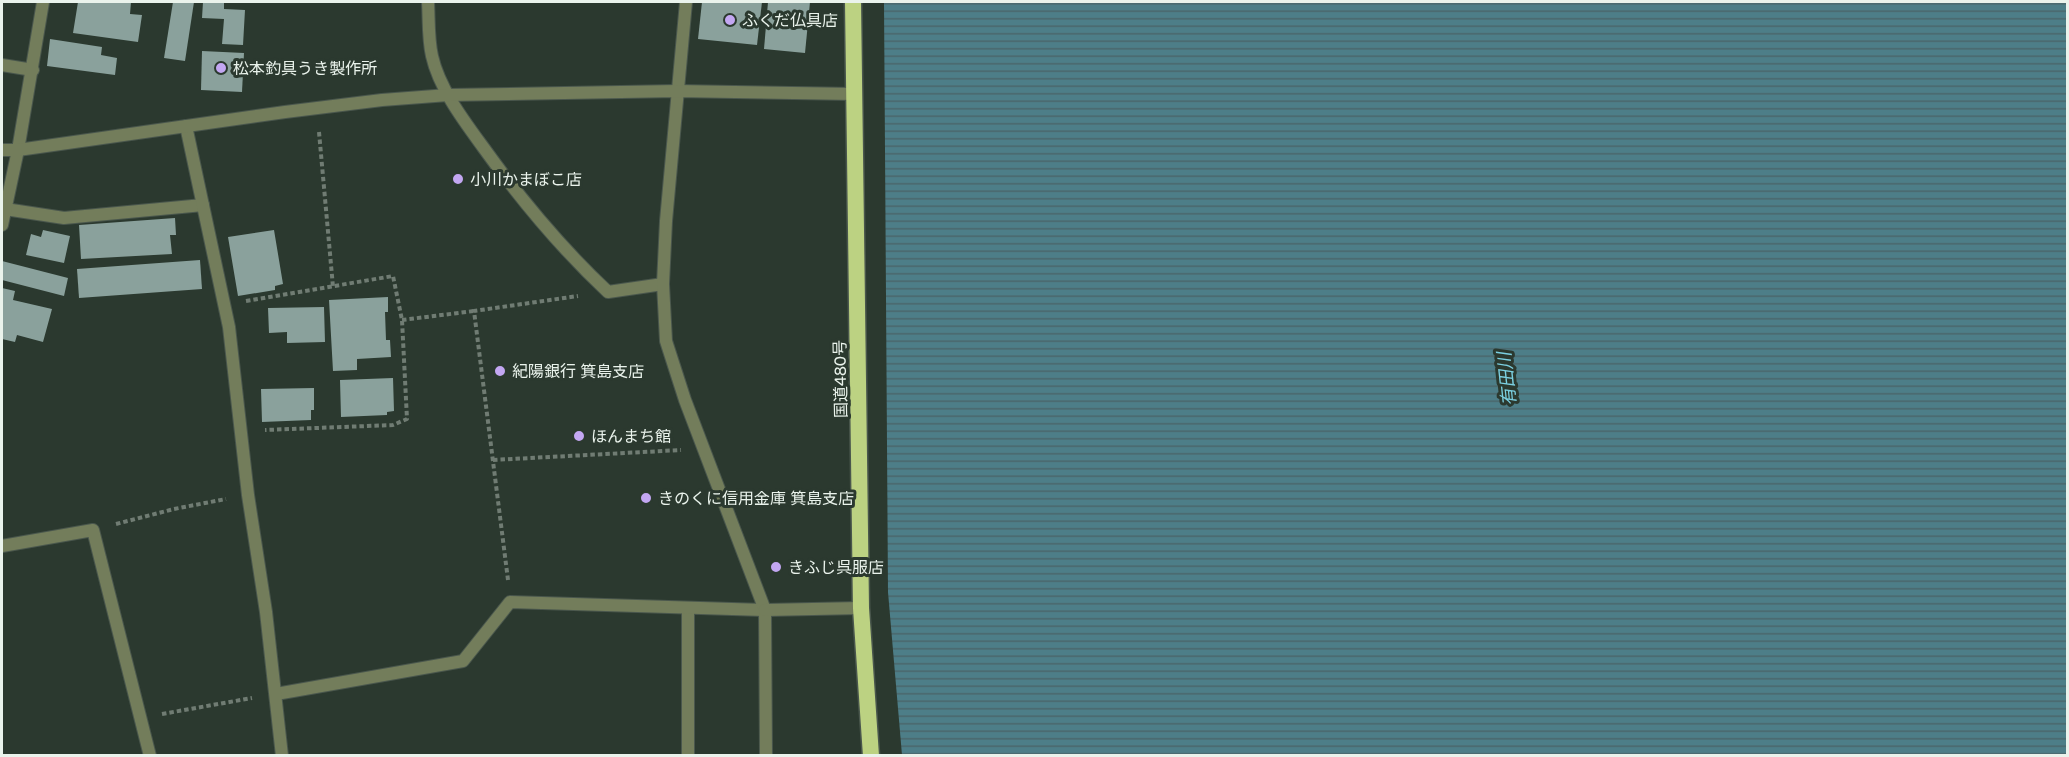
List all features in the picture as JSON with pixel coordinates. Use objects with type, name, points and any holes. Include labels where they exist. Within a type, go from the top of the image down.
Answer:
[{"type":"highway","name":"国道480号","points":[[853,2],[861,608],[871,756]]},
{"type":"street","points":[[2,225],[18,150],[44,2]]},
{"type":"street","points":[[428,2],[432,56],[448,95],[460,117],[520,198],[579,265],[608,292],[663,284]]},
{"type":"street","points":[[686,2],[666,221],[663,284],[666,341],[703,449],[765,610],[766,756]]},
{"type":"street","points":[[2,64],[33,70]]},
{"type":"street","points":[[2,150],[18,150],[316,108],[448,95],[677,91],[855,94]]},
{"type":"street","points":[[186,126],[229,327],[282,756]]},
{"type":"street","points":[[5,209],[64,218],[203,205]]},
{"type":"street","points":[[2,546],[93,530],[150,756]]},
{"type":"street","points":[[276,694],[463,662],[510,602],[688,609],[861,608]]},
{"type":"street","points":[[688,609],[688,756]]},
{"type":"path","points":[[316,108],[333,286]]},
{"type":"path","points":[[225,305],[393,276],[402,320],[407,419],[393,425],[240,430]]},
{"type":"path","points":[[402,320],[608,292]]},
{"type":"path","points":[[474,311],[510,602]]},
{"type":"path","points":[[493,460],[703,449]]},
{"type":"path","points":[[93,530],[174,508],[248,495]]},
{"type":"path","points":[[141,718],[276,694]]},
{"type":"water","name":"有田川","points":[[884,2],[2067,2],[2067,755],[902,755],[888,592]]},
{"type":"building","points":[[78,2],[131,2],[130,14],[142,15],[138,42],[73,33]]},
{"type":"building","points":[[173,2],[194,2],[185,61],[164,58]]},
{"type":"building","points":[[203,2],[224,2],[224,9],[245,10],[243,45],[222,44],[224,19],[202,18]]},
{"type":"building","points":[[702,2],[762,2],[757,45],[698,39]]},
{"type":"building","points":[[768,2],[810,2],[805,53],[764,49]]},
{"type":"building","points":[[50,39],[102,47],[101,55],[117,58],[115,75],[47,66]]},
{"type":"building","points":[[202,51],[244,53],[242,92],[201,90]]},
{"type":"building","points":[[175,218],[176,235],[170,235],[172,254],[81,259],[79,225]]},
{"type":"building","points":[[43,230],[70,236],[64,263],[26,255],[31,234],[41,237]]},
{"type":"building","points":[[274,230],[283,284],[275,286],[275,290],[238,296],[228,237]]},
{"type":"building","points":[[200,260],[202,289],[79,298],[77,269]]},
{"type":"building","points":[[2,261],[68,278],[64,296],[2,280]]},
{"type":"building","points":[[2,288],[15,291],[13,300],[52,309],[43,342],[17,335],[15,342],[2,339]]},
{"type":"building","points":[[388,297],[388,312],[385,312],[386,340],[390,340],[391,357],[357,359],[357,370],[333,371],[329,300]]},
{"type":"building","points":[[324,307],[325,342],[287,343],[287,332],[269,333],[268,308]]},
{"type":"building","points":[[393,378],[394,411],[387,412],[387,415],[341,417],[340,380]]},
{"type":"building","points":[[314,388],[314,410],[311,410],[311,420],[262,422],[261,389]]},
{"type":"place","name":"ふくだ仏具店","points":[[730,20]]},
{"type":"place","name":"松本釣具うき製作所","points":[[221,68]]},
{"type":"place","name":"小川かまぼこ店","points":[[458,179]]},
{"type":"place","name":"紀陽銀行 箕島支店","points":[[500,371]]},
{"type":"place","name":"ほんまち館","points":[[579,436]]},
{"type":"place","name":"きのくに信用金庫 箕島支店","points":[[646,498]]},
{"type":"place","name":"きふじ呉服店","points":[[776,567]]}]
